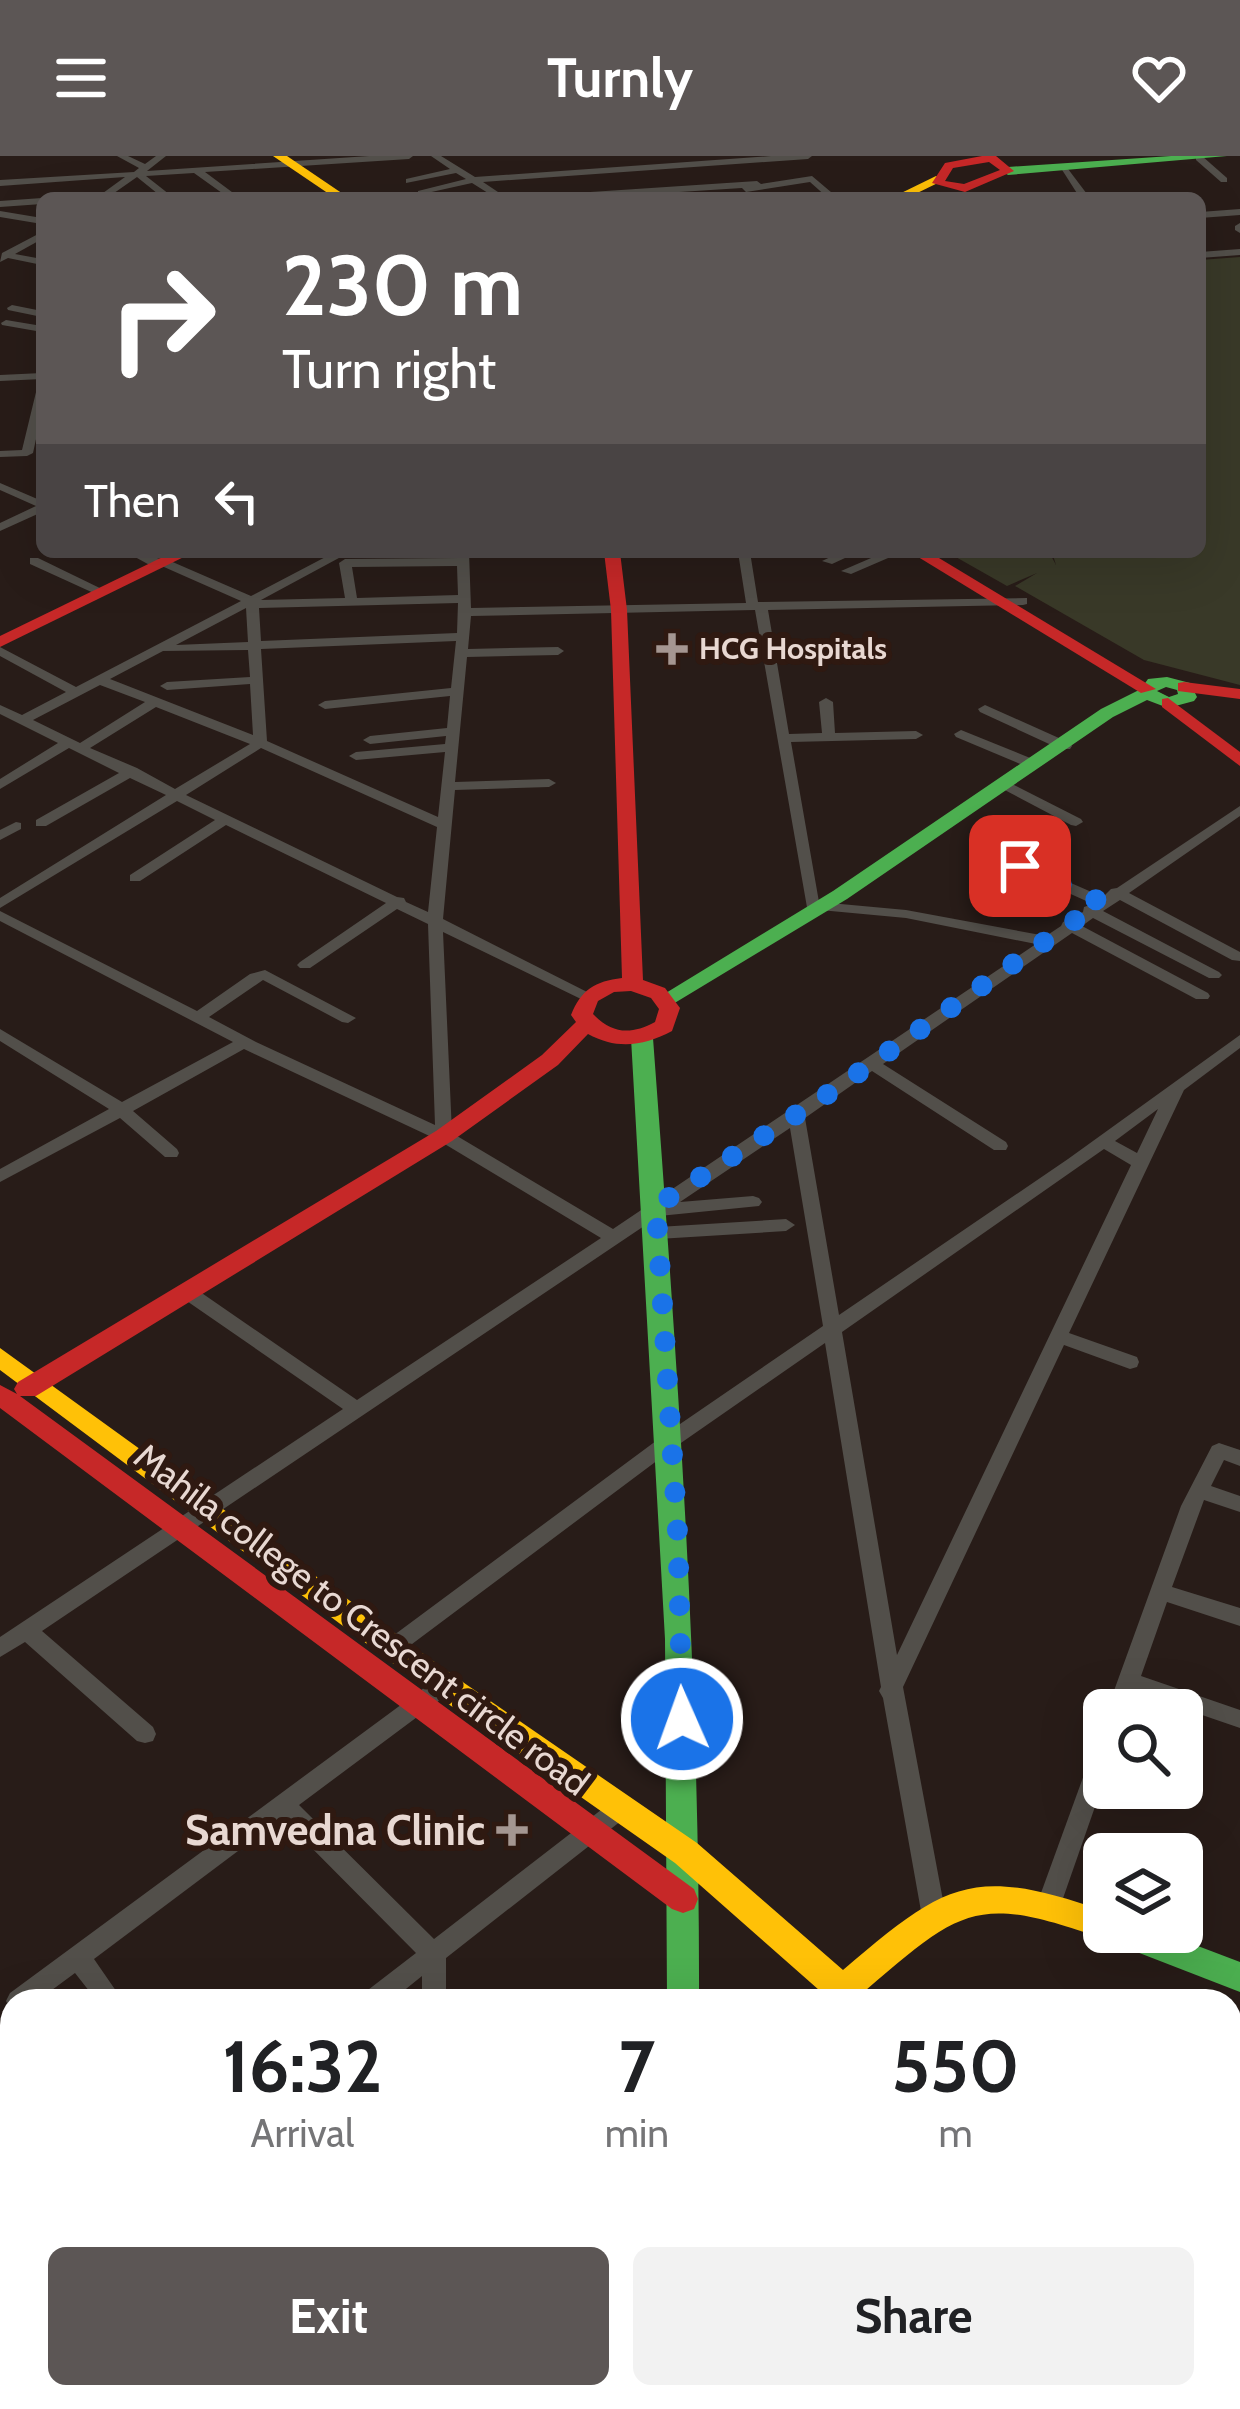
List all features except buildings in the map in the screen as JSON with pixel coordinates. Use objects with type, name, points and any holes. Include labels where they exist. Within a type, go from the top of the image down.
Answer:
[{"type":"street","points":[[121,156],[164,192]]},
{"type":"street","points":[[110,192],[162,156]]},
{"type":"street","points":[[0,183],[290,159],[409,156]]},
{"type":"street","points":[[435,156],[492,192]]},
{"type":"street","points":[[428,192],[473,180],[812,156],[812,179],[826,192]]},
{"type":"street","points":[[290,159],[335,192]]},
{"type":"street","points":[[911,192],[953,174],[1000,162],[1052,168],[1091,160],[1203,162]]},
{"type":"street","points":[[1052,168],[1078,192]]},
{"type":"street","points":[[196,170],[227,192]]},
{"type":"street","points":[[410,181],[457,170]]},
{"type":"street","points":[[922,192],[953,174]]},
{"type":"street","points":[[636,192],[812,179]]},
{"type":"street","points":[[739,192],[757,184]]},
{"type":"street","points":[[0,204],[36,201]]},
{"type":"street","points":[[20,202],[0,214],[36,220]]},
{"type":"street","points":[[1206,215],[1239,213]]},
{"type":"street","points":[[2,256],[36,238]]},
{"type":"street","points":[[1206,255],[1240,252]]},
{"type":"street","points":[[2,256],[36,261]]},
{"type":"street","points":[[36,304],[15,304],[36,312]]},
{"type":"street","points":[[6,323],[36,328]]},
{"type":"street","points":[[0,378],[36,376]]},
{"type":"street","points":[[0,469],[27,453],[36,414]]},
{"type":"street","points":[[0,454],[36,452]]},
{"type":"street","points":[[0,486],[36,505]]},
{"type":"street","points":[[0,527],[36,510]]},
{"type":"street","points":[[24,719],[333,558]]},
{"type":"street","points":[[351,600],[345,563],[443,558]]},
{"type":"street","points":[[444,1136],[435,919],[462,645],[463,558]]},
{"type":"street","points":[[613,558],[619,610],[631,929],[629,991]]},
{"type":"street","points":[[745,558],[818,908]]},
{"type":"street","points":[[828,561],[836,558]]},
{"type":"street","points":[[847,572],[881,558]]},
{"type":"street","points":[[929,558],[1013,602]]},
{"type":"street","points":[[945,558],[1167,694],[1240,761]]},
{"type":"street","points":[[0,642],[170,560],[252,602],[351,600],[619,610],[1013,602]]},
{"type":"street","points":[[34,561],[102,592]]},
{"type":"street","points":[[252,602],[260,743]]},
{"type":"street","points":[[160,649],[462,645],[558,651]]},
{"type":"street","points":[[0,651],[76,692]]},
{"type":"street","points":[[100,680],[260,743],[444,825]]},
{"type":"street","points":[[167,686],[256,680]]},
{"type":"street","points":[[325,705],[458,692]]},
{"type":"street","points":[[1167,694],[1240,704]]},
{"type":"street","points":[[683,1989],[686,1853],[671,1439],[646,1093],[614,1034],[583,1005],[712,970],[818,908],[1100,722],[1167,694],[1240,694]]},
{"type":"street","points":[[0,785],[155,702]]},
{"type":"street","points":[[826,702],[829,737]]},
{"type":"street","points":[[0,709],[435,919],[629,991],[670,1017],[655,1033],[614,1034],[550,1060],[444,1136],[3,1401]]},
{"type":"street","points":[[986,709],[1065,746]]},
{"type":"street","points":[[370,740],[454,730]]},
{"type":"street","points":[[961,734],[1035,765]]},
{"type":"street","points":[[784,738],[916,735]]},
{"type":"street","points":[[0,904],[182,796],[260,743]]},
{"type":"street","points":[[356,756],[452,747]]},
{"type":"street","points":[[40,823],[132,771]]},
{"type":"street","points":[[448,786],[549,784]]},
{"type":"street","points":[[1006,785],[1076,822]]},
{"type":"street","points":[[145,1734],[11,1635],[182,1528],[611,1236],[656,1216],[1095,906],[1240,810]]},
{"type":"street","points":[[135,878],[228,818]]},
{"type":"street","points":[[0,836],[16,826]]},
{"type":"street","points":[[1020,866],[1214,975]]},
{"type":"street","points":[[1116,892],[1237,957]]},
{"type":"street","points":[[305,964],[399,901]]},
{"type":"street","points":[[818,908],[870,908],[1046,941]]},
{"type":"street","points":[[0,915],[260,1050]]},
{"type":"street","points":[[1068,926],[1202,996]]},
{"type":"street","points":[[197,1018],[255,977],[265,975],[348,1018]]},
{"type":"street","points":[[0,1034],[122,1110],[171,1154]]},
{"type":"street","points":[[393,1647],[671,1439],[1103,1141],[1240,1040]]},
{"type":"street","points":[[3,1172],[244,1043],[444,1136],[611,1236]]},
{"type":"street","points":[[872,1064],[1000,1146]]},
{"type":"street","points":[[890,1691],[1180,1082]]},
{"type":"street","points":[[796,1116],[890,1691],[933,1911]]},
{"type":"street","points":[[1103,1141],[1141,1163]]},
{"type":"street","points":[[656,1216],[753,1202]]},
{"type":"street","points":[[656,1216],[786,1225]]},
{"type":"street","points":[[187,1292],[357,1409]]},
{"type":"street","points":[[1059,1336],[1130,1362]]},
{"type":"street","name":"Mahila college to Crescent circle road","points":[[0,1357],[444,1685],[686,1853],[834,1989]]},
{"type":"street","name":"Mahila college to Crescent circle road","points":[[3,1401],[682,1899]]},
{"type":"street","points":[[1126,1689],[1198,1490],[1219,1451],[1240,1458]]},
{"type":"street","points":[[1198,1490],[1240,1504]]},
{"type":"street","points":[[1160,1591],[1240,1617]]},
{"type":"street","points":[[1129,1681],[1240,1719]]},
{"type":"street","points":[[34,1989],[444,1685]]},
{"type":"street","points":[[285,1806],[434,1955],[434,1989]]},
{"type":"street","points":[[1049,1904],[1083,1809]]},
{"type":"street","points":[[388,1989],[618,1810]]},
{"type":"street","points":[[851,1989],[933,1911],[981,1897],[1031,1897],[1083,1917]]},
{"type":"street","points":[[1177,1953],[1240,1977]]},
{"type":"street","points":[[78,1957],[102,1989]]},
{"type":"green space","points":[[1240,257],[1240,685],[1144,660],[1015,586],[1037,573],[1007,586],[958,558],[1052,558],[1056,565],[1054,558],[1206,558],[1206,260]]},
{"type":"traffic: fast","points":[[1008,171],[1221,156]]},
{"type":"traffic: fast","points":[[1167,682],[1184,687],[1188,697],[1168,703],[1147,693],[1154,683],[1167,682]]},
{"type":"traffic: fast","points":[[666,999],[840,895],[1107,713],[1147,693]]},
{"type":"traffic: fast","points":[[642,1038],[679,1639],[683,1989]]},
{"type":"traffic: fast","points":[[1177,1953],[1240,1977]]},
{"type":"traffic: slow","points":[[279,156],[334,192]]},
{"type":"traffic: slow","points":[[911,192],[940,179]]},
{"type":"traffic: slow","points":[[0,1357],[444,1685],[686,1853],[841,1989]]},
{"type":"traffic: slow","points":[[844,1989],[898,1942],[953,1906],[981,1899],[1014,1899],[1083,1918]]},
{"type":"traffic: jam","points":[[991,158],[1008,171],[965,188],[938,183],[949,165],[991,158]]},
{"type":"traffic: jam","points":[[0,642],[174,558]]},
{"type":"traffic: jam","points":[[613,558],[619,610],[633,984]]},
{"type":"traffic: jam","points":[[928,558],[1147,689]]},
{"type":"traffic: jam","points":[[1184,687],[1240,694]]},
{"type":"traffic: jam","points":[[1168,703],[1240,761]]},
{"type":"traffic: jam","points":[[633,984],[658,993],[670,1008],[665,1026],[643,1036],[620,1038],[600,1032],[582,1015],[589,997],[610,986],[633,984]]},
{"type":"traffic: jam","points":[[27,1389],[444,1136],[550,1060],[586,1024]]},
{"type":"traffic: jam","points":[[0,1395],[683,1899]]},
{"type":"place","name":"HCG Hospitals","points":[[672,649]]},
{"type":"place","name":"Samvedna Clinic","points":[[512,1830]]},
{"type":"route","points":[[682,1719],[678,1539],[656,1206],[796,1116],[1101,902],[1020,866]]}]
